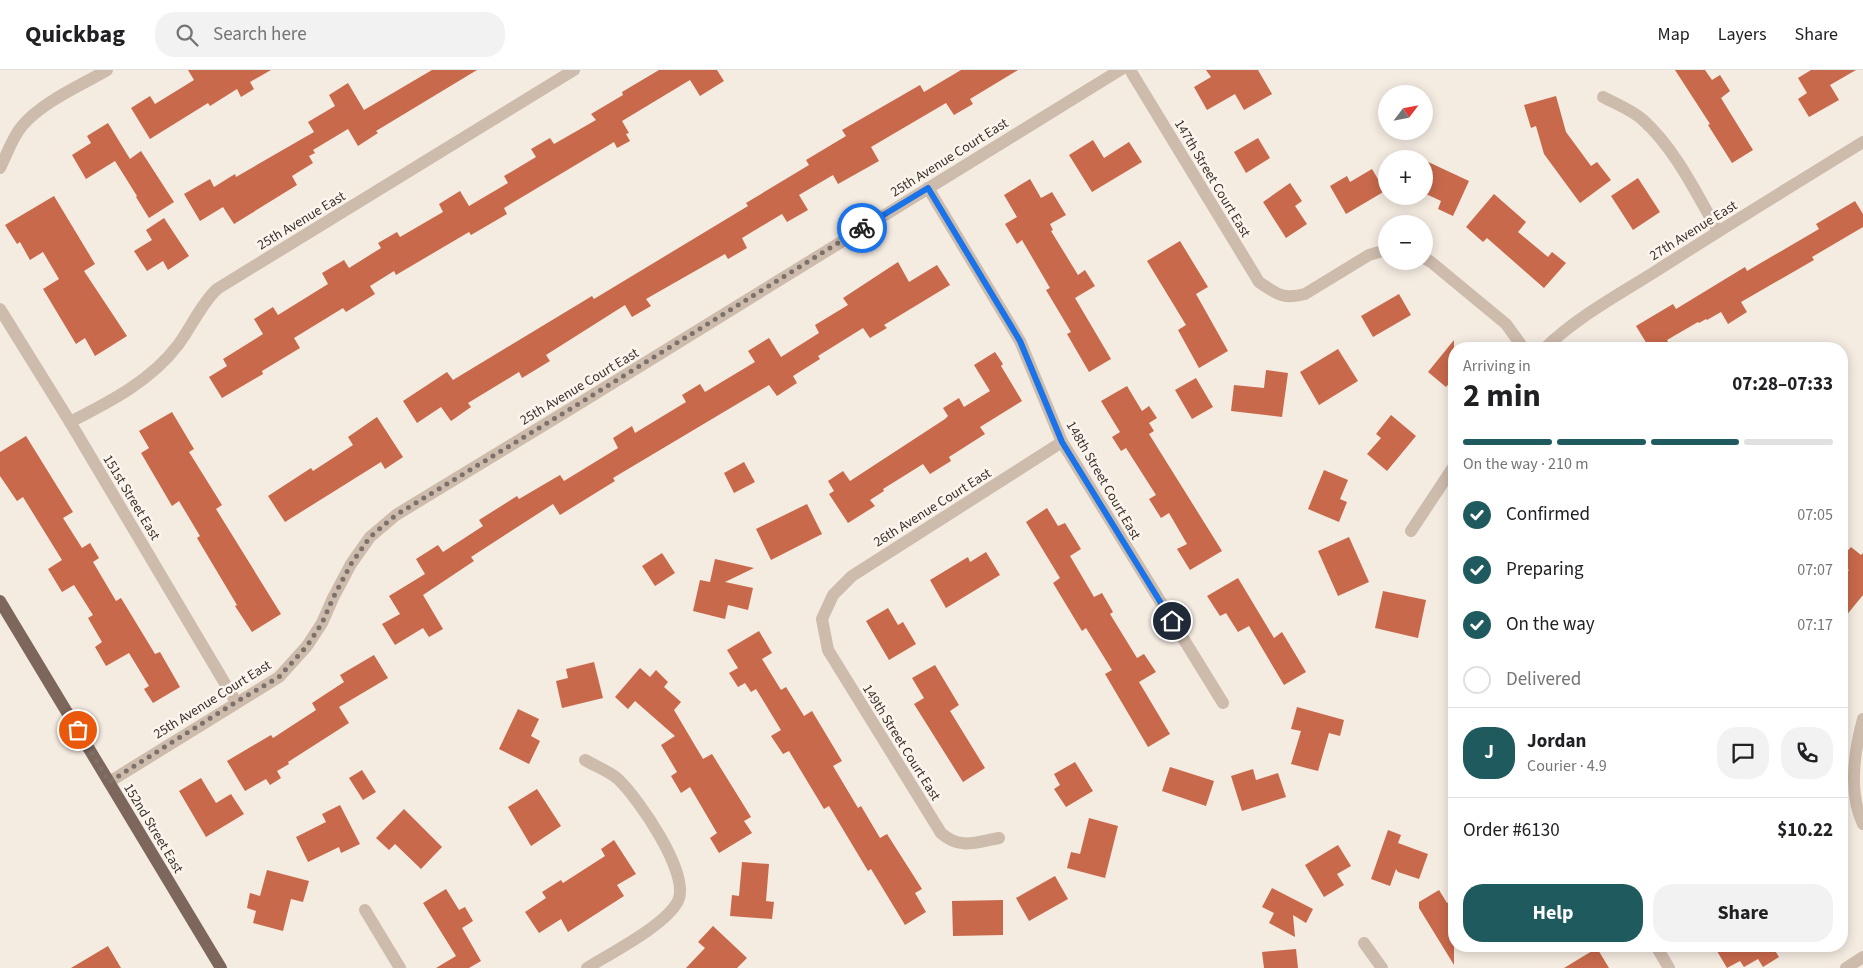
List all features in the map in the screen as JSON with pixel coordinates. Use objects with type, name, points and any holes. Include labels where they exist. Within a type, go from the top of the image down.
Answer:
[{"type":"main road","name":"152nd Street East","points":[[0,601],[221,968]]},
{"type":"street","points":[[0,168],[23,125],[40,110],[107,70]]},
{"type":"street","name":"25th Avenue East","points":[[70,422],[94,410],[145,379],[162,364],[179,343],[208,297],[217,289],[574,70]]},
{"type":"street","name":"25th Avenue Court East","points":[[109,782],[279,677],[307,646],[322,623],[351,564],[370,537],[396,515],[1120,70]]},
{"type":"street","name":"147th Street Court East","points":[[1130,70],[1259,282],[1277,294],[1294,297],[1305,294],[1369,255],[1378,252]]},
{"type":"street","points":[[1603,97],[1642,119],[1660,138],[1675,157],[1718,231]]},
{"type":"street","name":"27th Avenue East","points":[[1551,342],[1592,312],[1718,231],[1863,142]]},
{"type":"street","name":"148th Street Court East","points":[[928,188],[1020,341],[1062,442],[1222,702]]},
{"type":"street","points":[[1433,264],[1506,324],[1519,342]]},
{"type":"street","name":"151st Street East","points":[[0,308],[236,702]]},
{"type":"street","name":"26th Avenue Court East","points":[[827,608],[833,595],[852,576],[1062,442]]},
{"type":"street","points":[[1412,531],[1448,475]]},
{"type":"street","name":"149th Street Court East","points":[[827,608],[822,619],[828,650],[941,833],[950,841],[963,844],[999,838]]},
{"type":"street","points":[[1863,719],[1856,744],[1854,782],[1856,801],[1863,824]]},
{"type":"street","points":[[585,760],[616,777],[633,795],[650,820],[676,867],[680,879],[679,900],[671,912],[643,934],[587,968]]},
{"type":"street","points":[[364,910],[400,968]]},
{"type":"street","points":[[1364,943],[1382,968]]},
{"type":"street","points":[[1660,952],[1669,968]]},
{"type":"street","points":[[1846,968],[1863,957]]},
{"type":"building","points":[[188,70],[271,70],[250,82],[254,89],[241,97],[237,89],[210,106],[208,103],[150,139],[131,108],[150,96],[155,104],[194,80]]},
{"type":"building","points":[[432,70],[477,70],[376,131],[378,133],[358,146],[348,129],[313,150],[315,153],[309,156],[313,163],[292,176],[297,185],[234,224],[223,207],[200,221],[184,194],[210,179],[214,187],[235,174],[236,177],[314,132],[308,122],[335,106],[329,95],[348,83],[364,110]]},
{"type":"building","points":[[659,70],[717,70],[724,81],[700,96],[690,80],[622,121],[629,133],[626,134],[630,141],[617,148],[614,142],[504,208],[507,214],[471,235],[469,232],[396,275],[394,271],[370,286],[375,294],[346,312],[343,308],[294,338],[300,348],[262,371],[263,374],[222,398],[209,377],[227,366],[223,359],[263,334],[254,319],[273,307],[278,315],[328,284],[322,273],[344,260],[349,268],[381,248],[378,243],[397,232],[400,237],[443,212],[439,204],[460,191],[469,206],[508,183],[504,176],[536,157],[531,149],[550,138],[554,144],[596,120],[591,114],[623,95],[622,92]]},
{"type":"building","points":[[961,70],[1018,70],[970,99],[973,104],[954,115],[946,103],[871,147],[879,161],[838,184],[833,175],[799,195],[808,210],[787,222],[782,214],[742,238],[747,248],[728,259],[725,254],[646,299],[651,306],[632,317],[625,305],[546,355],[550,361],[522,378],[519,372],[468,403],[471,407],[451,421],[441,407],[417,423],[403,401],[447,372],[453,380],[592,296],[594,299],[748,206],[746,203],[809,165],[806,160],[846,136],[842,130],[920,85],[924,92]]},
{"type":"building","points":[[1206,70],[1258,70],[1272,94],[1244,110],[1235,94],[1207,110],[1194,87],[1211,77]]},
{"type":"building","points":[[1675,70],[1705,70],[1712,80],[1720,75],[1730,91],[1721,98],[1753,150],[1732,163],[1708,125],[1710,124]]},
{"type":"building","points":[[1811,70],[1856,70],[1830,85],[1839,100],[1809,117],[1798,99],[1807,93],[1798,78]]},
{"type":"building","points":[[1556,96],[1566,132],[1591,166],[1597,162],[1611,180],[1580,203],[1544,154],[1536,126],[1531,128],[1524,105]]},
{"type":"building","points":[[108,123],[130,159],[141,151],[174,202],[149,218],[115,161],[86,179],[72,155],[91,143],[87,136]]},
{"type":"building","points":[[1258,138],[1270,158],[1246,173],[1234,152]]},
{"type":"building","points":[[1093,140],[1104,158],[1129,142],[1142,162],[1092,192],[1069,155]]},
{"type":"building","points":[[1433,164],[1469,181],[1453,216],[1438,209],[1441,201],[1433,197]]},
{"type":"building","points":[[1372,169],[1378,179],[1378,195],[1346,214],[1330,186],[1347,176],[1350,182]]},
{"type":"building","points":[[1638,178],[1660,212],[1633,230],[1611,196]]},
{"type":"building","points":[[1030,179],[1041,198],[1052,192],[1066,215],[1050,224],[1053,230],[1051,231],[1078,275],[1085,270],[1095,286],[1075,298],[1111,359],[1089,372],[1067,334],[1071,332],[1046,290],[1050,288],[1022,240],[1017,244],[1005,224],[1017,217],[1004,195]]},
{"type":"building","points":[[1290,183],[1302,201],[1295,206],[1307,224],[1286,238],[1263,202]]},
{"type":"building","points":[[1494,194],[1526,222],[1518,232],[1548,257],[1552,252],[1566,263],[1544,288],[1487,238],[1483,242],[1466,227]]},
{"type":"building","points":[[54,196],[95,264],[84,271],[127,336],[95,356],[85,338],[76,344],[43,289],[59,279],[43,252],[30,260],[20,242],[17,244],[5,225]]},
{"type":"building","points":[[1855,201],[1863,214],[1863,227],[1812,257],[1814,260],[1741,302],[1747,312],[1728,324],[1721,312],[1707,320],[1698,322],[1667,340],[1668,342],[1646,342],[1636,326],[1673,304],[1676,309],[1745,267],[1747,271],[1819,229],[1816,224]]},
{"type":"building","points":[[164,218],[189,256],[168,270],[163,261],[147,271],[134,251],[152,240],[146,230]]},
{"type":"building","points":[[1180,241],[1208,287],[1196,294],[1228,351],[1199,368],[1178,330],[1186,325],[1147,261]]},
{"type":"building","points":[[898,262],[909,282],[937,265],[950,285],[884,325],[887,328],[870,338],[863,328],[818,356],[820,359],[793,376],[797,383],[777,396],[769,385],[613,478],[615,481],[560,515],[553,504],[471,557],[474,561],[423,595],[443,629],[429,637],[423,628],[395,645],[382,624],[400,614],[389,596],[425,574],[416,559],[438,545],[443,552],[483,526],[479,520],[517,496],[519,499],[560,475],[564,481],[618,448],[613,438],[632,426],[635,433],[686,402],[682,395],[700,384],[705,392],[755,362],[748,351],[769,338],[781,357],[819,333],[815,325],[848,305],[843,298]]},
{"type":"building","points":[[1399,294],[1411,315],[1373,337],[1361,316]]},
{"type":"building","points":[[1448,347],[1448,385],[1446,387],[1428,372]]},
{"type":"building","points":[[1338,349],[1358,381],[1319,405],[1300,372]]},
{"type":"building","points":[[995,352],[1003,364],[1001,366],[1022,401],[980,427],[985,434],[949,457],[951,461],[930,474],[923,464],[883,489],[884,491],[870,500],[875,506],[848,523],[829,494],[834,491],[828,481],[843,471],[850,481],[945,419],[948,416],[943,408],[959,398],[964,407],[990,391],[974,365]]},
{"type":"building","points":[[1266,370],[1288,373],[1282,417],[1231,411],[1234,385],[1264,388]]},
{"type":"building","points":[[1196,378],[1213,407],[1192,419],[1175,390]]},
{"type":"building","points":[[1127,386],[1142,411],[1149,406],[1157,418],[1149,423],[1154,431],[1149,434],[1222,551],[1190,570],[1177,549],[1187,544],[1169,513],[1161,518],[1149,499],[1156,495],[1126,448],[1121,451],[1112,437],[1120,432],[1101,401]]},
{"type":"building","points":[[172,412],[194,449],[189,452],[222,505],[216,509],[281,614],[252,632],[235,606],[237,605],[197,538],[200,536],[179,501],[172,506],[141,453],[149,448],[139,431]]},
{"type":"building","points":[[1391,415],[1416,436],[1387,471],[1367,454],[1381,438],[1376,434]]},
{"type":"building","points":[[377,417],[403,457],[385,469],[381,462],[285,522],[268,496],[311,468],[313,471],[353,445],[348,437]]},
{"type":"building","points":[[26,436],[73,512],[63,518],[82,548],[90,543],[99,558],[93,562],[116,601],[121,598],[155,654],[160,652],[180,687],[153,703],[144,689],[149,686],[129,653],[106,666],[95,647],[102,642],[88,618],[93,615],[74,585],[62,592],[48,569],[62,560],[23,497],[17,501],[0,476],[0,452]]},
{"type":"building","points":[[744,462],[755,482],[734,493],[724,473]]},
{"type":"building","points":[[1324,470],[1348,480],[1340,499],[1347,502],[1339,522],[1308,509]]},
{"type":"building","points":[[807,504],[822,534],[771,560],[756,529]]},
{"type":"building","points":[[1047,508],[1058,526],[1065,523],[1081,549],[1070,556],[1094,597],[1102,593],[1113,612],[1110,614],[1137,658],[1144,654],[1156,672],[1139,682],[1170,734],[1148,747],[1105,674],[1112,670],[1086,628],[1082,631],[1053,583],[1060,578],[1026,522]]},
{"type":"building","points":[[1349,537],[1369,582],[1338,596],[1318,551]]},
{"type":"building","points":[[1851,547],[1861,555],[1863,553],[1863,595],[1848,613],[1849,570],[1848,550]]},
{"type":"building","points":[[986,552],[1000,575],[946,608],[930,580],[968,557],[970,562]]},
{"type":"building","points":[[662,553],[675,573],[655,586],[642,566]]},
{"type":"building","points":[[715,559],[754,568],[725,582],[753,588],[748,610],[728,605],[725,619],[693,611],[700,580],[710,582]]},
{"type":"building","points":[[1238,578],[1274,638],[1282,632],[1306,672],[1284,685],[1249,626],[1238,632],[1226,613],[1220,616],[1207,596]]},
{"type":"building","points":[[1383,591],[1426,600],[1418,638],[1375,628]]},
{"type":"building","points":[[888,608],[898,625],[903,622],[916,644],[889,660],[866,621]]},
{"type":"building","points":[[759,631],[772,653],[762,659],[781,690],[786,687],[804,716],[812,711],[842,761],[833,766],[858,808],[861,806],[880,838],[887,834],[922,889],[915,893],[926,912],[905,925],[871,869],[868,871],[829,806],[824,809],[789,751],[783,754],[771,736],[781,730],[756,689],[751,692],[745,683],[738,687],[729,673],[738,668],[727,650]]},
{"type":"building","points":[[374,655],[388,678],[339,707],[349,723],[288,762],[289,764],[277,771],[281,778],[270,785],[266,779],[245,791],[227,761],[271,735],[273,738],[316,710],[312,703],[344,682],[340,675]]},
{"type":"building","points":[[594,662],[603,698],[562,708],[556,681],[568,678],[566,669]]},
{"type":"building","points":[[935,665],[959,705],[950,711],[985,768],[963,782],[914,704],[924,698],[912,678]]},
{"type":"building","points":[[640,668],[650,677],[656,670],[668,682],[664,687],[681,702],[674,710],[703,759],[712,754],[751,817],[744,821],[752,833],[719,853],[710,838],[717,833],[690,787],[681,793],[671,776],[677,772],[661,745],[675,736],[635,701],[628,709],[615,697]]},
{"type":"building","points":[[1297,707],[1344,720],[1340,736],[1329,733],[1318,771],[1291,764],[1301,731],[1291,729]]},
{"type":"building","points":[[518,709],[539,719],[531,736],[540,741],[529,764],[499,749]]},
{"type":"building","points":[[1075,762],[1093,791],[1066,807],[1054,789],[1060,785],[1054,774]]},
{"type":"building","points":[[1170,767],[1214,781],[1206,806],[1162,791]]},
{"type":"building","points":[[1253,769],[1256,780],[1278,773],[1286,797],[1242,811],[1231,776]]},
{"type":"building","points":[[362,770],[376,792],[363,800],[349,778]]},
{"type":"building","points":[[201,778],[216,803],[231,794],[244,814],[206,837],[179,791]]},
{"type":"building","points":[[537,789],[561,826],[531,846],[508,807]]},
{"type":"building","points":[[340,805],[360,844],[341,853],[339,847],[308,862],[296,837],[326,822],[322,814]]},
{"type":"building","points":[[404,809],[442,847],[421,869],[395,844],[389,850],[376,838]]},
{"type":"building","points":[[1089,818],[1118,826],[1105,878],[1067,868],[1071,852],[1080,854]]},
{"type":"building","points":[[1388,830],[1401,835],[1398,843],[1428,854],[1419,879],[1398,872],[1396,869],[1390,886],[1371,879]]},
{"type":"building","points":[[614,840],[636,874],[617,885],[624,896],[568,932],[561,919],[539,933],[525,912],[546,898],[542,892],[561,880],[563,883],[605,856],[601,849]]},
{"type":"building","points":[[1338,845],[1351,866],[1337,874],[1344,885],[1324,897],[1305,865]]},
{"type":"building","points":[[742,862],[769,864],[766,901],[774,902],[772,919],[730,916],[732,895],[739,896]]},
{"type":"building","points":[[267,870],[309,881],[303,902],[291,899],[283,931],[253,923],[256,911],[247,908],[250,893],[260,896]]},
{"type":"building","points":[[1055,876],[1068,899],[1029,921],[1016,898]]},
{"type":"building","points":[[1272,888],[1313,909],[1306,923],[1293,915],[1295,937],[1269,923],[1274,913],[1262,907]]},
{"type":"building","points":[[446,889],[459,910],[465,907],[473,921],[462,928],[481,961],[469,968],[436,968],[456,956],[423,903]]},
{"type":"building","points":[[1439,890],[1448,902],[1448,952],[1454,952],[1454,965],[1419,908],[1419,902]]},
{"type":"building","points":[[1003,900],[1003,935],[953,936],[952,901]]},
{"type":"building","points":[[713,926],[747,958],[737,968],[686,968],[705,948],[698,942]]},
{"type":"building","points":[[108,946],[121,968],[71,968]]},
{"type":"building","points":[[1296,949],[1298,968],[1264,968],[1262,952]]},
{"type":"building","points":[[1590,952],[1599,952],[1609,968],[1564,968]]},
{"type":"building","points":[[1718,952],[1776,952],[1779,957],[1763,967],[1758,959],[1744,967],[1740,961],[1727,968]]},
{"type":"way so far","points":[[78,730],[109,782],[236,702],[265,686],[279,677],[307,646],[322,623],[351,564],[370,537],[396,515],[862,228]]},
{"type":"route","points":[[862,228],[928,188],[1020,341],[1062,442],[1172,621]]}]
